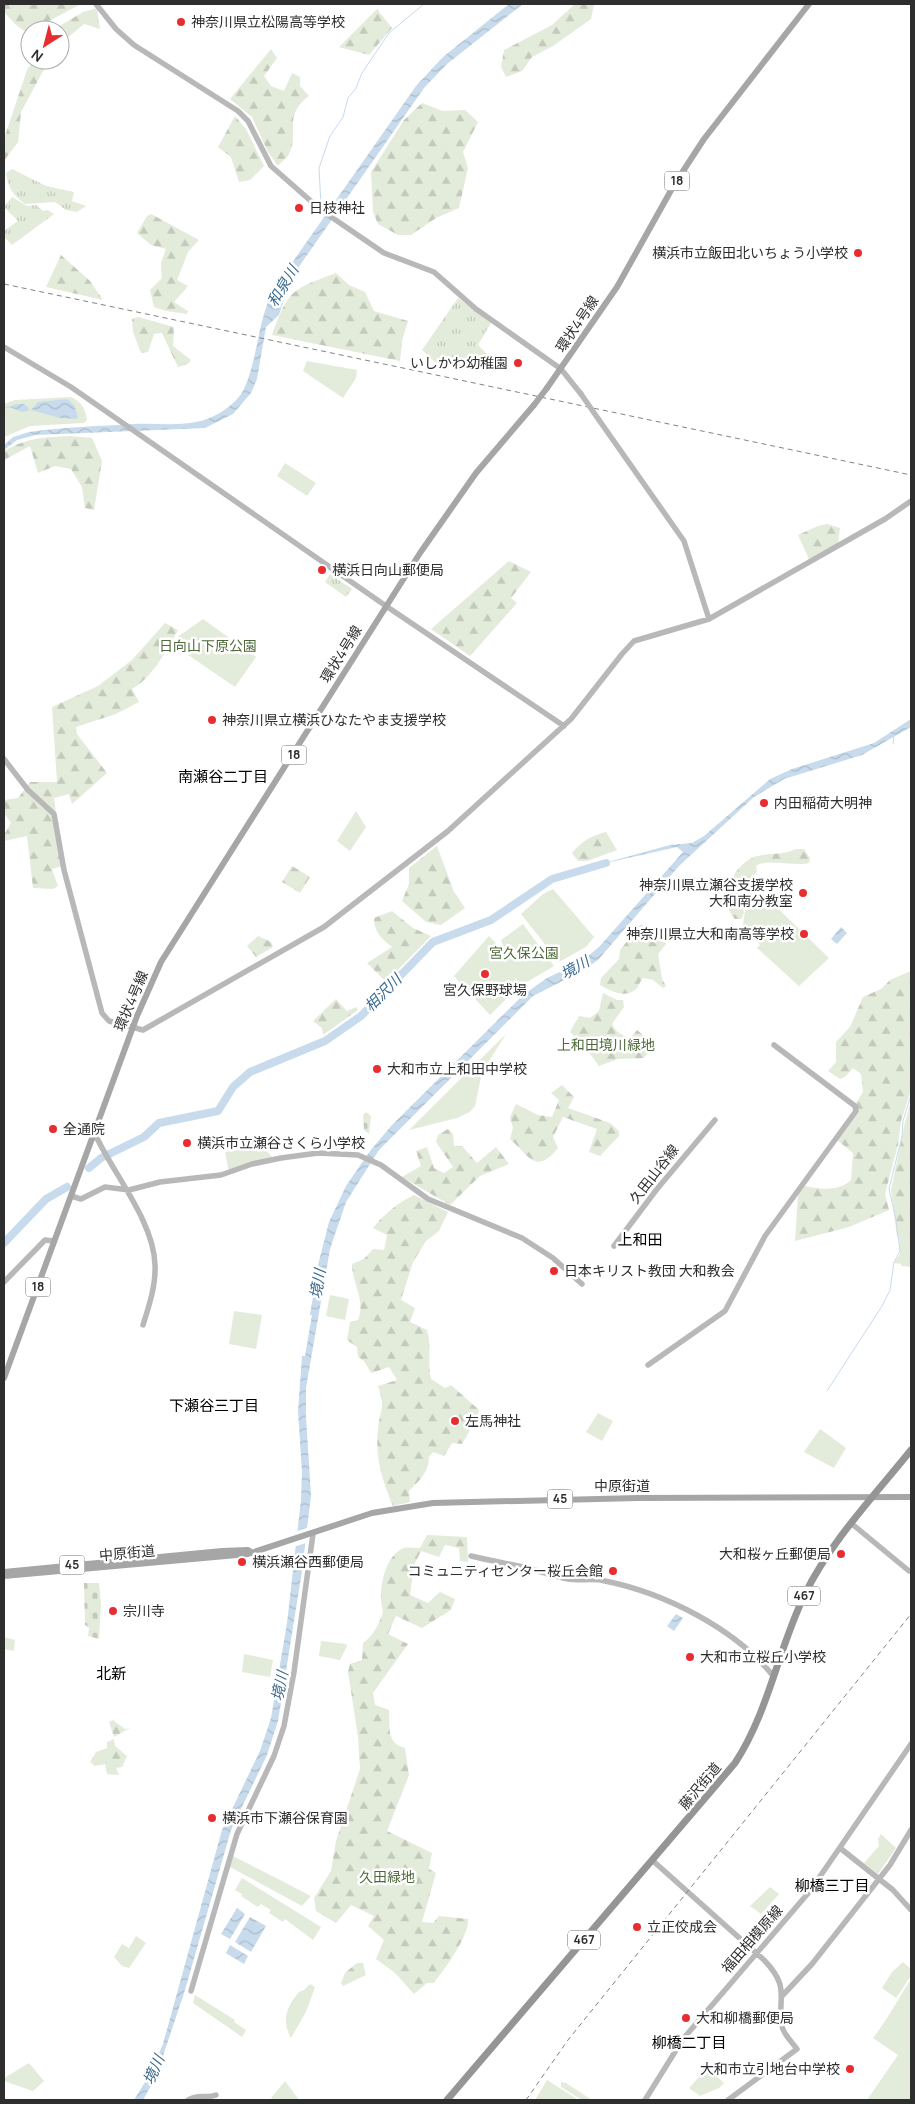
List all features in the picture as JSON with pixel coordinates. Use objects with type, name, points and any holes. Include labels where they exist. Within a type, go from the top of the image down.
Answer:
[{"type":"highway","name":"藤沢街道","points":[[447,2100],[735,1763],[756,1726],[805,1593],[827,1556],[911,1450]]},
{"type":"main road","name":"環状4号線","points":[[4,1378],[132,1028],[154,976],[169,949],[257,814],[386,606],[466,486],[534,405],[561,369],[617,287],[674,185],[704,139],[809,4]]},
{"type":"main road","name":"中原街道","points":[[4,1576],[248,1554],[358,1518],[389,1510],[469,1501],[911,1497]]},
{"type":"main road","name":"中原街道","points":[[4,1572],[222,1552],[248,1550],[251,1552]]},
{"type":"street","points":[[96,4],[116,29],[134,45],[238,110],[248,121],[271,166],[326,213],[384,253],[434,272],[476,308],[561,369],[581,394],[684,541],[709,619]]},
{"type":"street","points":[[4,347],[41,367],[386,606],[564,726]]},
{"type":"street","points":[[4,759],[28,790],[54,814],[64,870],[102,1013],[109,1020],[144,1030],[336,919],[448,831],[564,726],[634,641],[709,619],[885,519],[911,500]]},
{"type":"street","points":[[648,1365],[725,1311],[765,1236],[856,1111],[855,1106],[774,1045]]},
{"type":"street","name":"久田山谷線","points":[[614,1246],[657,1189],[715,1120]]},
{"type":"street","points":[[94,1136],[142,1220],[155,1258],[153,1289],[143,1324]]},
{"type":"street","points":[[71,1196],[81,1200],[104,1187],[125,1189],[229,1174],[258,1163],[318,1153],[359,1156],[377,1163],[428,1198],[522,1238],[553,1258],[582,1284]]},
{"type":"street","points":[[4,1282],[44,1241],[54,1241]]},
{"type":"street","points":[[852,1524],[909,1571]]},
{"type":"street","points":[[191,1991],[236,1834],[274,1756],[284,1726],[297,1654],[312,1534]]},
{"type":"street","points":[[472,1556],[521,1566],[567,1579],[602,1580],[652,1595],[706,1621],[739,1641],[760,1660],[774,1677]]},
{"type":"street","name":"福田相模原線","points":[[645,2100],[682,2039],[810,1891],[911,1744]]},
{"type":"street","points":[[782,1996],[812,1964],[879,1879],[911,1830]]},
{"type":"street","points":[[840,1848],[896,1892],[911,1910]]},
{"type":"street","points":[[652,1860],[756,1953],[779,1980],[782,1996],[782,2028],[797,2049],[728,2100]]},
{"type":"street","points":[[188,2100],[196,2095],[216,2095]]},
{"type":"green space","points":[[4,4],[81,4],[51,20],[20,20],[20,28],[4,12]]},
{"type":"green space","points":[[575,4],[594,4],[591,19],[553,46],[532,57],[522,71],[506,77],[501,67],[504,50],[552,25]]},
{"type":"green space","points":[[97,8],[100,29],[84,24],[70,36],[70,20],[83,12]]},
{"type":"green space","points":[[377,9],[392,28],[369,55],[339,47]]},
{"type":"green space","points":[[271,49],[277,58],[264,76],[271,86],[284,91],[292,73],[300,77],[300,86],[309,96],[296,111],[292,146],[288,156],[278,166],[268,152],[252,117],[230,99]]},
{"type":"green space","points":[[27,70],[44,70],[21,112],[18,142],[4,161],[4,139]]},
{"type":"green space","points":[[422,103],[443,111],[465,110],[478,122],[463,152],[468,168],[459,208],[436,218],[411,235],[398,235],[378,224],[373,212],[371,172],[404,120]]},
{"type":"green space","points":[[235,116],[246,129],[264,166],[250,180],[239,182],[231,157],[218,147]]},
{"type":"green space","points":[[12,169],[46,186],[74,192],[72,201],[86,206],[77,212],[66,210],[55,202],[25,204],[14,194],[8,183],[6,173]]},
{"type":"green space","points":[[12,197],[27,206],[36,205],[43,211],[48,210],[54,214],[12,245],[4,237],[4,231],[18,221],[4,207]]},
{"type":"green space","points":[[151,214],[199,240],[188,252],[177,280],[188,286],[174,302],[188,311],[187,314],[154,307],[150,290],[162,278],[161,263],[166,249],[151,245],[137,233],[147,216]]},
{"type":"green space","points":[[61,255],[90,281],[103,300],[46,287]]},
{"type":"green space","points":[[336,273],[349,285],[365,292],[374,311],[408,321],[402,341],[400,361],[272,335],[283,308],[294,293],[309,283]]},
{"type":"green space","points":[[458,298],[491,323],[478,345],[487,354],[477,366],[473,367],[436,363],[422,350]]},
{"type":"green space","points":[[138,317],[174,327],[173,346],[191,360],[188,364],[178,367],[162,333],[154,334],[148,352],[141,353],[133,332],[132,319]]},
{"type":"green space","points":[[307,361],[357,370],[356,378],[343,398],[303,371]]},
{"type":"green space","points":[[71,397],[78,401],[84,409],[87,420],[84,423],[30,426],[4,437],[4,404],[15,400]]},
{"type":"green space","points":[[70,436],[92,438],[102,461],[94,510],[85,508],[82,487],[71,469],[55,466],[38,473],[30,446],[4,460],[4,451],[20,443],[44,438]]},
{"type":"green space","points":[[285,463],[316,483],[307,496],[277,476]]},
{"type":"green space","points":[[827,524],[840,528],[838,543],[809,559],[798,535]]},
{"type":"green space","points":[[509,561],[531,572],[511,598],[517,603],[470,656],[431,629]]},
{"type":"green space","points":[[330,574],[352,589],[346,597],[325,582]]},
{"type":"green space","name":"日向山下原公園","points":[[203,619],[256,657],[235,687],[175,646],[174,642],[179,636]]},
{"type":"green space","points":[[165,623],[178,630],[153,671],[132,689],[139,702],[116,714],[76,727],[77,734],[107,773],[72,804],[69,794],[54,798],[63,866],[52,869],[58,886],[53,889],[33,888],[27,836],[4,841],[4,835],[11,823],[4,813],[4,800],[18,798],[30,782],[57,782],[52,707],[98,686],[132,660]]},
{"type":"green space","points":[[356,811],[366,827],[350,851],[337,841]]},
{"type":"green space","points":[[606,832],[617,850],[587,861],[578,861],[572,853],[588,839]]},
{"type":"green space","points":[[437,846],[454,892],[465,908],[441,925],[426,922],[402,901],[409,884],[409,868]]},
{"type":"green space","points":[[804,849],[810,858],[809,863],[767,863],[756,866],[757,872],[751,878],[740,899],[744,913],[741,919],[735,919],[727,903],[727,894],[739,868],[754,857]]},
{"type":"green space","points":[[292,866],[310,877],[300,893],[282,882]]},
{"type":"green space","points":[[553,889],[594,937],[586,947],[559,962],[521,914],[543,894]]},
{"type":"green space","points":[[762,893],[829,958],[799,986],[757,948],[760,945],[743,925],[745,911]]},
{"type":"green space","points":[[392,911],[413,928],[431,936],[386,982],[367,963],[392,947],[379,935],[375,927],[374,918]]},
{"type":"green space","name":"宮久保野球場","points":[[523,924],[554,966],[522,985],[513,976],[520,985],[490,1015],[454,976],[489,936],[506,954],[501,940]]},
{"type":"green space","points":[[641,924],[648,929],[656,926],[666,934],[666,944],[658,954],[662,979],[666,986],[663,988],[653,980],[643,978],[632,992],[623,994],[613,992],[600,985],[601,978],[619,959],[620,950]]},
{"type":"green space","points":[[258,936],[271,942],[273,947],[256,957],[247,946]]},
{"type":"green space","points":[[911,971],[911,1090],[901,1121],[898,1145],[885,1194],[889,1210],[849,1227],[795,1241],[798,1194],[804,1186],[822,1189],[835,1188],[851,1180],[853,1153],[837,1140],[856,1113],[856,1103],[863,1092],[861,1074],[853,1068],[845,1077],[840,1079],[828,1071],[836,1062],[836,1042],[850,1027],[863,997],[881,989],[890,980]]},
{"type":"green space","name":"上和田境川緑地","points":[[603,993],[617,1000],[623,1000],[624,1007],[612,1024],[617,1031],[630,1038],[637,1030],[655,1045],[644,1058],[618,1059],[599,1066],[583,1044],[570,1032],[579,1016],[590,1018],[599,1011]]},
{"type":"green space","points":[[336,999],[347,1011],[356,1007],[358,1010],[323,1035],[322,1028],[313,1021]]},
{"type":"green space","points":[[506,1034],[482,1072],[475,1106],[470,1112],[457,1118],[409,1130]]},
{"type":"green space","name":"上和田境川緑地","points":[[562,1085],[574,1097],[568,1108],[610,1123],[619,1131],[619,1136],[600,1156],[589,1152],[597,1129],[563,1117],[553,1137],[558,1148],[544,1161],[538,1162],[528,1157],[510,1139],[513,1128],[510,1117],[516,1104],[538,1115],[552,1117],[559,1100],[551,1093]]},
{"type":"green space","points":[[911,1101],[911,1267],[901,1266],[904,1256],[901,1236],[897,1237],[891,1190]]},
{"type":"green space","points":[[366,1112],[371,1116],[369,1134],[364,1130],[363,1115]]},
{"type":"green space","points":[[448,1129],[453,1134],[454,1146],[462,1146],[477,1163],[496,1147],[509,1164],[480,1176],[450,1205],[402,1177],[421,1166],[416,1151],[427,1147],[434,1168],[444,1173],[453,1167],[436,1142],[438,1135]]},
{"type":"green space","points":[[255,1138],[272,1157],[229,1172],[225,1152],[241,1150]]},
{"type":"green space","points":[[414,1195],[448,1212],[439,1231],[426,1241],[413,1262],[401,1300],[415,1308],[410,1322],[427,1330],[431,1379],[445,1388],[451,1385],[479,1410],[478,1416],[462,1444],[452,1443],[444,1456],[433,1452],[429,1457],[429,1462],[423,1476],[409,1491],[410,1502],[393,1506],[383,1478],[379,1459],[377,1439],[382,1405],[378,1386],[397,1380],[389,1367],[371,1373],[364,1361],[358,1357],[357,1347],[347,1340],[350,1322],[358,1320],[360,1312],[360,1298],[352,1264],[364,1259],[373,1249],[384,1250],[387,1235],[373,1228],[392,1209]]},
{"type":"green space","points":[[904,1235],[907,1255],[903,1264],[894,1263],[900,1254],[899,1236]]},
{"type":"green space","points":[[330,1295],[349,1299],[345,1320],[326,1316]]},
{"type":"green space","points":[[234,1311],[262,1315],[256,1349],[229,1344]]},
{"type":"green space","points":[[598,1413],[613,1421],[602,1441],[586,1432]]},
{"type":"green space","points":[[820,1429],[846,1448],[834,1468],[804,1452]]},
{"type":"green space","name":"久田緑地","points":[[427,1535],[467,1537],[468,1562],[460,1561],[459,1548],[445,1545],[439,1557],[421,1551],[414,1565],[410,1595],[428,1603],[440,1592],[455,1599],[451,1610],[422,1628],[396,1616],[388,1634],[408,1644],[373,1693],[375,1705],[389,1710],[390,1733],[399,1746],[405,1748],[409,1775],[387,1831],[432,1853],[429,1869],[436,1873],[422,1922],[433,1923],[439,1916],[468,1919],[468,1926],[456,1952],[434,1983],[427,1983],[414,1994],[395,1973],[376,1959],[384,1940],[368,1926],[374,1916],[351,1905],[336,1923],[316,1911],[314,1898],[331,1871],[336,1841],[360,1769],[358,1737],[348,1672],[350,1664],[362,1660],[363,1643],[377,1627],[383,1611],[381,1599],[383,1577],[393,1556],[404,1548],[420,1548]]},
{"type":"green space","points":[[84,1583],[99,1583],[101,1603],[99,1639],[88,1636],[89,1628],[85,1625]]},
{"type":"green space","points":[[4,1637],[15,1640],[14,1651],[4,1649]]},
{"type":"green space","points":[[321,1641],[346,1644],[347,1646],[340,1660],[319,1656]]},
{"type":"green space","points":[[244,1654],[273,1660],[270,1677],[242,1672]]},
{"type":"green space","points":[[113,1720],[125,1729],[130,1728],[114,1737],[109,1722]]},
{"type":"green space","points":[[114,1739],[115,1746],[127,1756],[122,1767],[116,1768],[119,1775],[107,1774],[105,1764],[95,1766],[90,1762],[96,1752],[107,1748],[107,1742]]},
{"type":"green space","points":[[881,1834],[896,1848],[878,1874],[864,1863],[879,1846],[878,1839]]},
{"type":"green space","points":[[233,1856],[311,1896],[302,1906],[230,1867]]},
{"type":"green space","points":[[242,1878],[321,1927],[313,1940],[285,1919],[283,1922],[269,1913],[271,1910],[261,1904],[258,1907],[241,1896],[242,1894],[235,1890]]},
{"type":"green space","points":[[770,1887],[779,1894],[761,1914],[750,1906]]},
{"type":"green space","points":[[136,1936],[146,1943],[129,1968],[122,1966],[114,1957],[122,1944],[129,1948]]},
{"type":"green space","points":[[903,1962],[911,1969],[911,1976],[896,1998],[882,1988],[892,1972]]},
{"type":"green space","points":[[357,1963],[363,1963],[366,1975],[343,1986],[341,1983],[345,1973]]},
{"type":"green space","points":[[911,1979],[911,2100],[867,2100],[898,2055],[873,2038]]},
{"type":"green space","points":[[310,1984],[315,1987],[306,2012],[291,2038],[286,2025],[289,2008],[299,1992]]},
{"type":"green space","points":[[195,1995],[235,2020],[234,2022],[246,2030],[242,2037],[193,2003]]},
{"type":"green space","points":[[29,2063],[44,2081],[33,2091],[4,2081],[4,2078]]},
{"type":"green space","points":[[707,2068],[724,2083],[719,2088],[700,2096],[689,2088]]},
{"type":"green space","points":[[547,2080],[577,2099],[535,2100]]},
{"type":"green space","points":[[285,2081],[299,2100],[274,2100],[271,2098]]},
{"type":"green space","points":[[561,2082],[566,2083],[592,2100],[582,2100],[561,2087]]},
{"type":"water","name":"和泉川","points":[[509,4],[523,4],[447,64],[424,88],[291,278],[279,315],[266,327],[257,379],[251,393],[233,414],[205,428],[36,435],[17,440],[4,450],[4,445],[13,437],[29,432],[95,426],[188,423],[210,418],[230,406],[244,389],[249,376],[261,325],[275,287],[416,86],[443,57]]},
{"type":"water","points":[[67,399],[74,405],[78,417],[76,419],[60,418],[31,410],[38,402]]},
{"type":"water","points":[[16,404],[24,404],[29,408],[28,411],[22,412],[10,407]]},
{"type":"water","name":"境川","points":[[911,719],[911,727],[862,755],[784,779],[754,797],[679,866],[598,960],[582,971],[533,996],[379,1150],[346,1202],[330,1249],[306,1388],[311,1495],[302,1571],[278,1721],[267,1755],[231,1830],[185,1990],[156,2077],[143,2100],[134,2100],[150,2074],[163,2044],[222,1830],[260,1751],[271,1718],[287,1623],[301,1500],[302,1472],[298,1411],[302,1356],[305,1356],[318,1265],[329,1222],[346,1186],[370,1151],[392,1125],[523,995],[547,978],[581,962],[599,947],[683,852],[677,847],[597,865],[670,845],[692,843],[704,836],[770,779],[792,769],[874,743]]},
{"type":"water","points":[[841,927],[847,933],[837,944],[831,939]]},
{"type":"water","points":[[676,1614],[683,1618],[674,1631],[667,1626]]},
{"type":"water","points":[[237,1908],[245,1914],[230,1939],[221,1934]]},
{"type":"water","points":[[250,1917],[266,1926],[251,1952],[235,1942]]},
{"type":"water","points":[[230,1945],[248,1956],[244,1964],[226,1953]]},
{"type":"pier","points":[[309,1527],[308,1542],[292,1548],[295,1532]]},
{"type":"waterway","points":[[321,205],[319,168],[330,136],[343,117],[348,98],[389,33],[424,4]]},
{"type":"waterway","points":[[475,4],[482,4]]},
{"type":"waterway","points":[[4,408],[10,407]]},
{"type":"waterway","points":[[893,744],[894,735]]},
{"type":"waterway","name":"相沢川","points":[[89,1168],[101,1158],[144,1137],[159,1123],[218,1111],[233,1087],[250,1072],[325,1041],[361,1016],[433,942],[491,920],[552,879],[606,863]]},
{"type":"waterway","points":[[827,1391],[882,1306],[890,1290],[894,1262],[900,1251],[889,1189],[902,1136],[903,1121],[911,1095]]},
{"type":"waterway","name":"相沢川","points":[[4,1243],[46,1199],[67,1187]]},
{"type":"railway","points":[[4,284],[911,475]]},
{"type":"railway","points":[[526,2100],[568,2040],[911,1614]]},
{"type":"place","name":"神奈川県立松陽高等学校","points":[[181,22]]},
{"type":"place","name":"日枝神社","points":[[299,208]]},
{"type":"place","name":"横浜市立飯田北いちょう小学校","points":[[858,253]]},
{"type":"place","name":"いしかわ幼稚園","points":[[518,363]]},
{"type":"place","name":"横浜日向山郵便局","points":[[322,570]]},
{"type":"place","name":"神奈川県立横浜ひなたやま支援学校","points":[[212,720]]},
{"type":"place","name":"内田稲荷大明神","points":[[764,803]]},
{"type":"place","name":"神奈川県立瀬谷支援学校 大和南分教室","points":[[803,893]]},
{"type":"place","name":"神奈川県立大和南高等学校","points":[[804,934]]},
{"type":"place","name":"宮久保野球場","points":[[485,974]]},
{"type":"place","name":"大和市立上和田中学校","points":[[377,1069]]},
{"type":"place","name":"全通院","points":[[53,1129]]},
{"type":"place","name":"横浜市立瀬谷さくら小学校","points":[[187,1143]]},
{"type":"place","name":"日本キリスト教団 大和教会","points":[[554,1271]]},
{"type":"place","name":"左馬神社","points":[[455,1421]]},
{"type":"place","name":"大和桜ヶ丘郵便局","points":[[841,1554]]},
{"type":"place","name":"横浜瀬谷西郵便局","points":[[242,1562]]},
{"type":"place","name":"コミュニティセンター桜丘会館","points":[[613,1571]]},
{"type":"place","name":"宗川寺","points":[[113,1611]]},
{"type":"place","name":"大和市立桜丘小学校","points":[[690,1657]]},
{"type":"place","name":"横浜市下瀬谷保育園","points":[[212,1818]]},
{"type":"place","name":"立正佼成会","points":[[637,1927]]},
{"type":"place","name":"大和柳橋郵便局","points":[[686,2018]]},
{"type":"place","name":"大和市立引地台中学校","points":[[850,2069]]},
{"type":"district","name":"南瀬谷二丁目","points":[[223,777]]},
{"type":"district","name":"上和田","points":[[640,1240]]},
{"type":"district","name":"下瀬谷三丁目","points":[[214,1406]]},
{"type":"district","name":"北新","points":[[111,1674]]},
{"type":"district","name":"柳橋三丁目","points":[[832,1886]]},
{"type":"district","name":"柳橋二丁目","points":[[689,2043]]},
{"type":"park label","name":"宮久保公園","points":[[524,953]]}]
